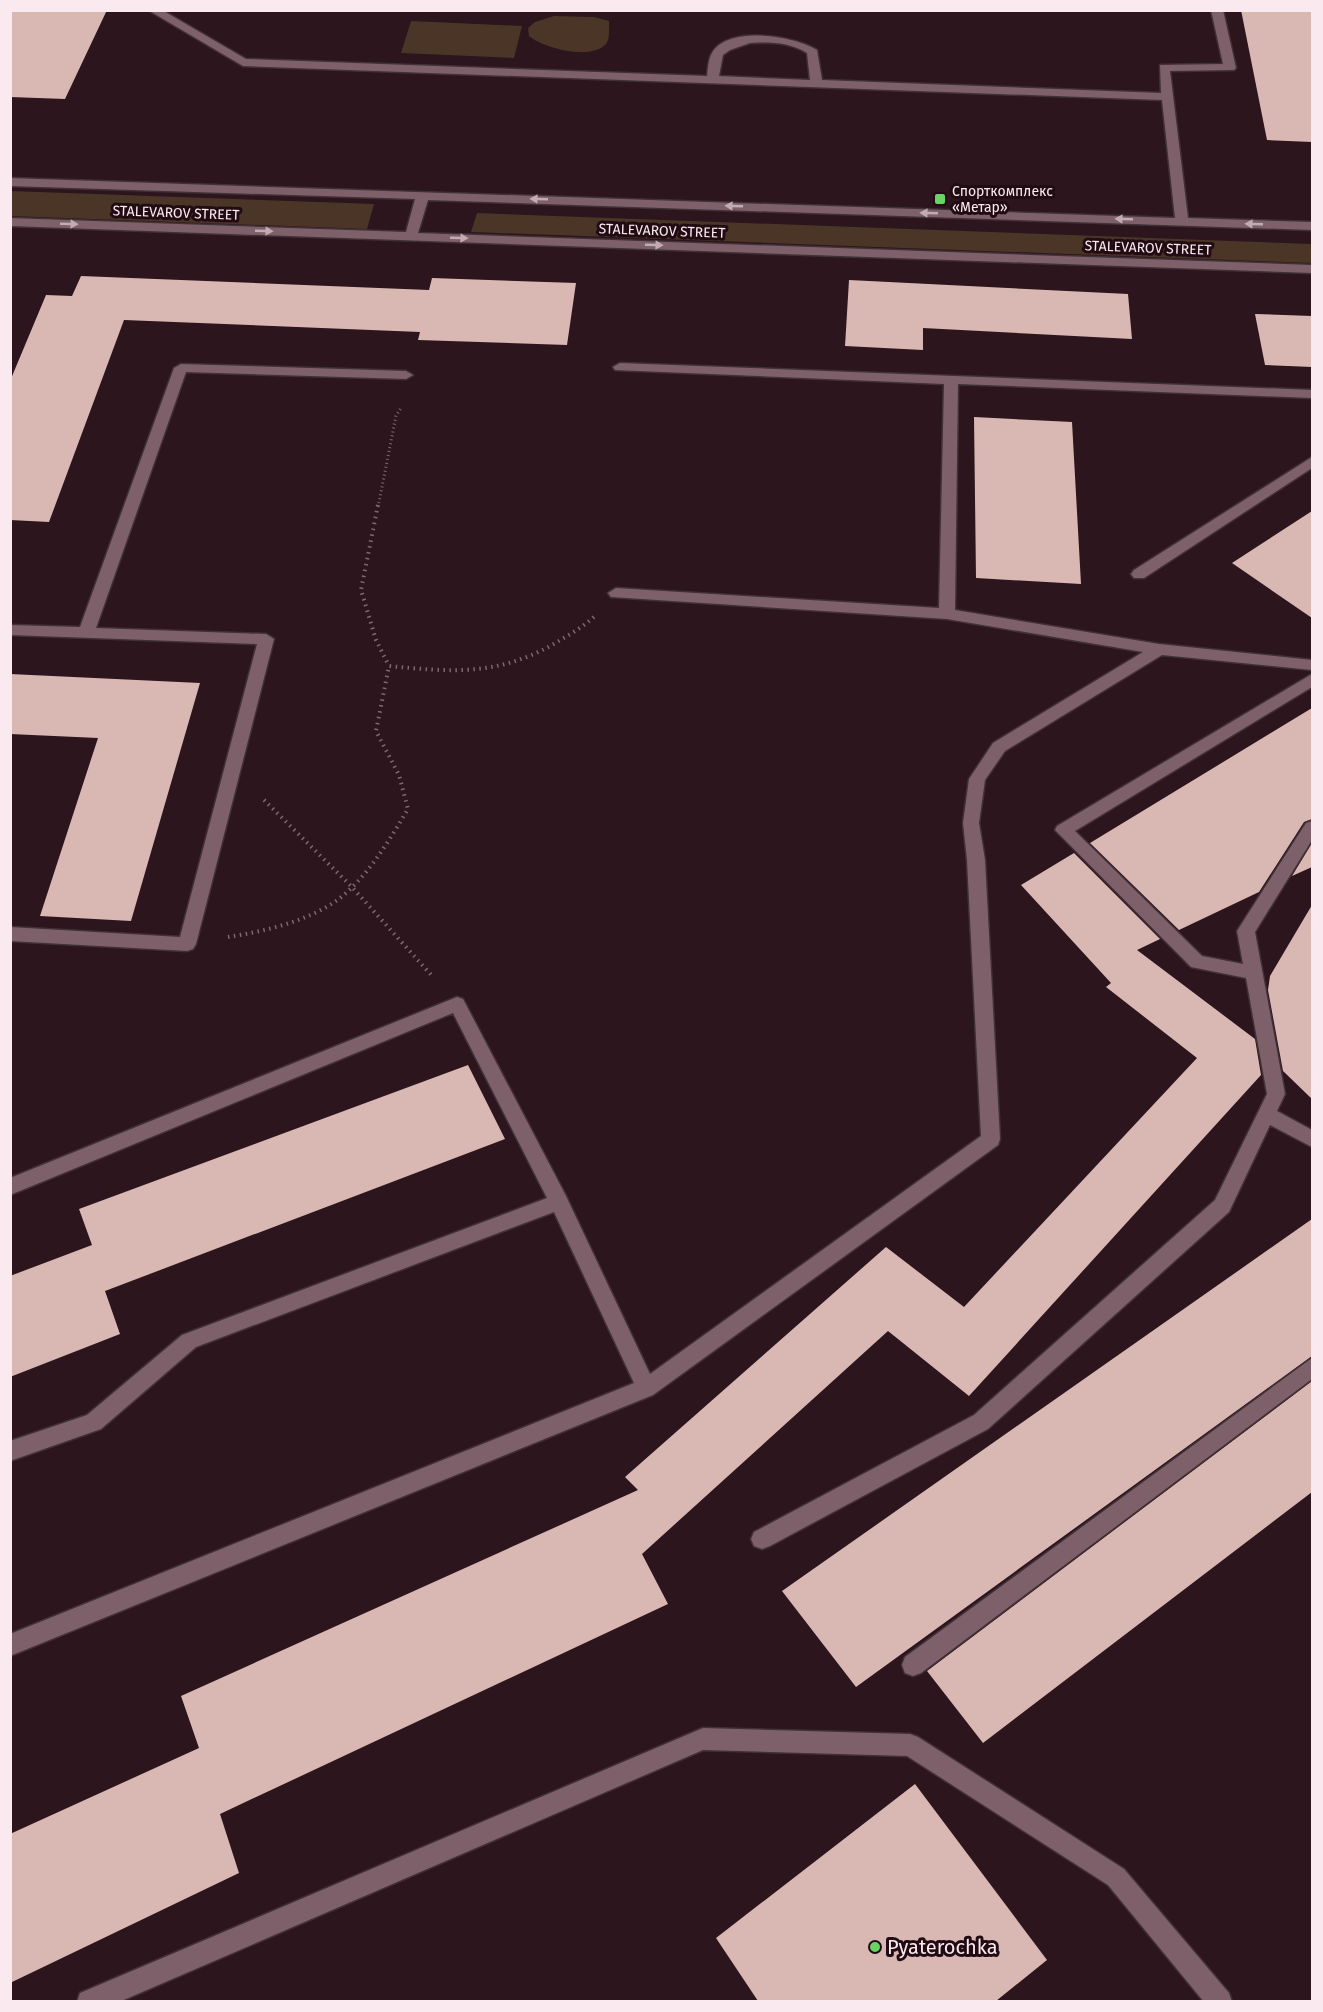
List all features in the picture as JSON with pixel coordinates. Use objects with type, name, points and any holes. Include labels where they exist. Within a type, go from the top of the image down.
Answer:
[{"type":"street","points":[[153,10],[243,63],[1167,97]]},
{"type":"street","points":[[1182,221],[1164,67],[1230,68],[1217,10]]},
{"type":"street","points":[[712,81],[717,54],[726,46],[743,40],[779,41],[800,44],[813,52],[816,85]]},
{"type":"street","name":"STALEVAROV STREET","points":[[10,182],[1312,226]]},
{"type":"street","points":[[411,237],[423,195]]},
{"type":"street","name":"STALEVAROV STREET","points":[[10,222],[1312,269]]},
{"type":"street","points":[[620,367],[951,378],[1312,394]]},
{"type":"street","points":[[86,633],[181,368],[406,375]]},
{"type":"street","points":[[947,614],[951,378]]},
{"type":"street","points":[[1138,574],[1312,462]]},
{"type":"street","points":[[616,593],[947,614],[1158,649],[1312,665]]},
{"type":"street","points":[[10,630],[266,639],[187,944],[10,934]]},
{"type":"street","points":[[10,1645],[646,1388],[991,1139],[976,860],[971,823],[977,779],[999,747],[1158,649]]},
{"type":"street","points":[[1254,973],[1197,962],[1064,830],[1312,680]]},
{"type":"street","points":[[762,1539],[981,1422],[1222,1206],[1276,1094],[1246,931],[1312,827]]},
{"type":"street","points":[[10,1188],[457,1004],[559,1202],[646,1388]]},
{"type":"street","points":[[1266,1114],[1312,1139]]},
{"type":"street","points":[[10,1451],[94,1422],[189,1341],[559,1202]]},
{"type":"street","points":[[913,1665],[1312,1368]]},
{"type":"street","points":[[89,2001],[703,1739],[910,1745],[1116,1878],[1220,2001]]},
{"type":"path","points":[[187,944],[255,933],[335,902],[373,863],[408,809],[399,776],[376,731],[389,666],[376,640],[361,590],[396,417],[414,388],[406,375]]},
{"type":"path","points":[[389,666],[456,672],[497,670],[538,654],[587,624],[616,593]]},
{"type":"path","points":[[232,768],[351,886],[457,1004]]},
{"type":"shaded area","points":[[554,16],[594,17],[609,21],[606,44],[590,52],[567,51],[545,45],[529,36],[528,28],[535,22]]},
{"type":"shaded area","points":[[411,21],[522,26],[514,58],[401,53]]},
{"type":"shaded area","points":[[11,191],[374,204],[367,229],[11,216]]},
{"type":"shaded area","points":[[477,213],[1312,244],[1312,263],[471,232]]},
{"type":"building","points":[[10,10],[107,10],[65,99],[10,97]]},
{"type":"building","points":[[1241,10],[1312,10],[1312,142],[1267,140]]},
{"type":"building","points":[[81,276],[429,290],[432,278],[576,283],[567,345],[418,340],[420,332],[124,320],[49,522],[10,520],[10,381],[46,295],[72,296]]},
{"type":"building","points":[[849,280],[1128,294],[1132,339],[923,328],[923,350],[845,346]]},
{"type":"building","points":[[1255,314],[1312,316],[1312,367],[1265,365]]},
{"type":"building","points":[[974,417],[1072,422],[1081,584],[976,578]]},
{"type":"building","points":[[1312,511],[1312,618],[1232,563]]},
{"type":"building","points":[[10,674],[200,683],[131,921],[40,916],[98,738],[10,734]]},
{"type":"building","points":[[1312,708],[1312,819],[1304,822],[1259,892],[1179,930],[1090,843]]},
{"type":"building","points":[[1312,843],[1312,867],[1292,876]]},
{"type":"building","points":[[1074,853],[1160,939],[1137,950],[1255,1039],[1261,1075],[969,1396],[888,1331],[642,1554],[668,1604],[220,1814],[239,1873],[10,1983],[10,1834],[199,1748],[181,1696],[638,1490],[625,1477],[886,1247],[964,1307],[1197,1058],[1106,987],[1111,983],[1021,885]]},
{"type":"building","points":[[1312,905],[1312,1099],[1283,1071],[1268,990],[1270,976]]},
{"type":"building","points":[[468,1065],[505,1139],[105,1291],[120,1334],[10,1377],[10,1276],[92,1245],[79,1209]]},
{"type":"building","points":[[1312,1219],[1312,1356],[856,1687],[782,1591]]},
{"type":"building","points":[[1312,1381],[1312,1492],[983,1743],[927,1671]]},
{"type":"building","points":[[915,1784],[1047,1960],[996,2001],[758,2001],[716,1938]]},
{"type":"place","name":"Спорткомплекс «Метар»","points":[[940,199]]},
{"type":"place","name":"Pyaterochka","points":[[875,1947]]}]
